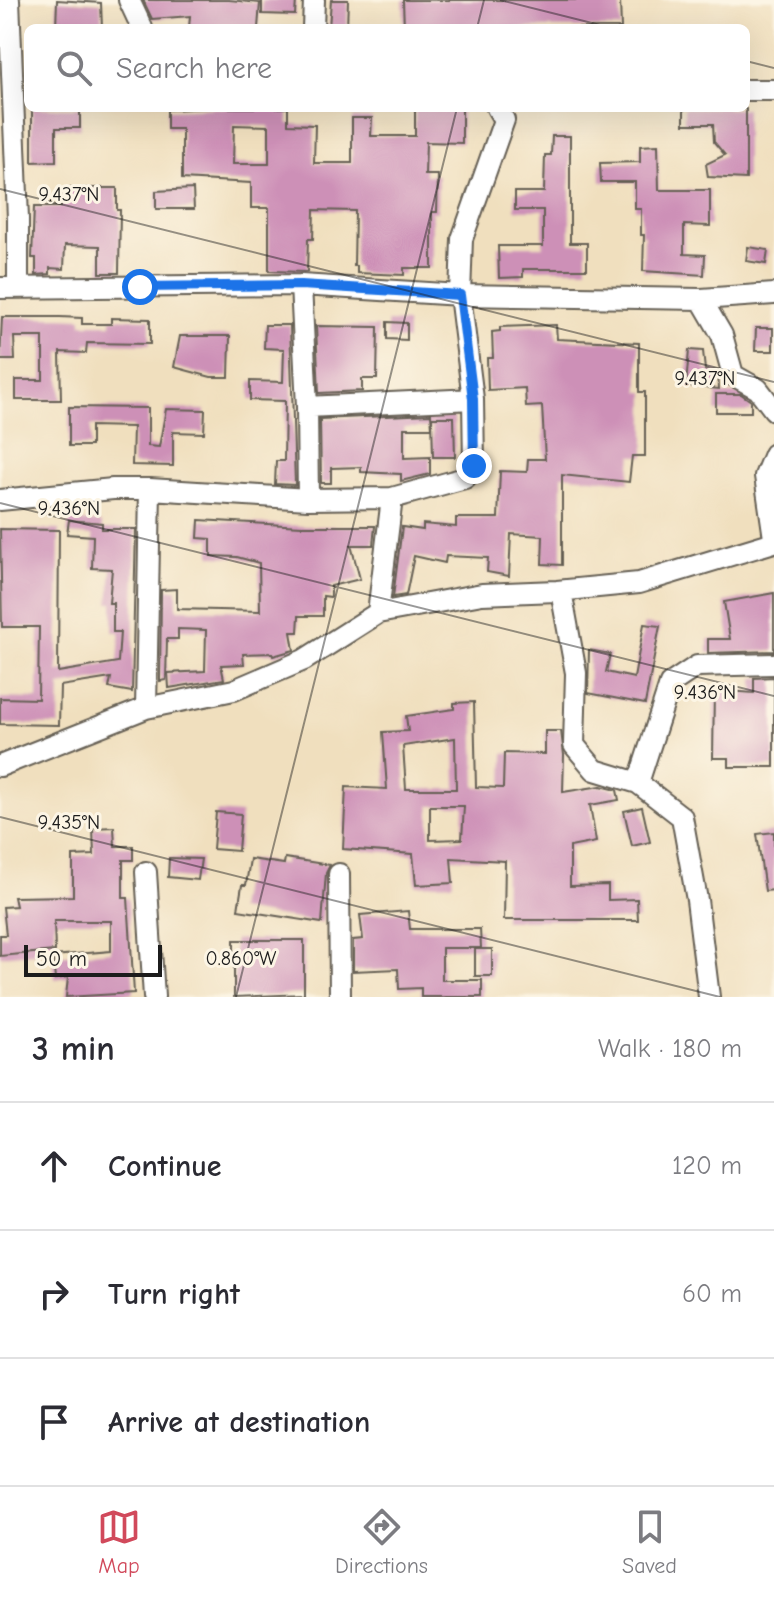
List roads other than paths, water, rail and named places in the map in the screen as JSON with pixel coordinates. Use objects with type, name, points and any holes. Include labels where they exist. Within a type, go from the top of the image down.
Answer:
[{"type":"street","points":[[9,0],[20,98],[18,219],[9,288],[301,285],[460,295],[701,299],[774,294]]},
{"type":"street","points":[[129,0],[140,24]]},
{"type":"street","points":[[313,24],[314,0]]},
{"type":"street","points":[[750,90],[774,90]]},
{"type":"street","points":[[0,500],[113,489],[308,499],[392,498],[465,478],[474,466],[473,399],[460,295],[462,239],[506,112]]},
{"type":"street","points":[[301,285],[308,499]]},
{"type":"street","points":[[701,299],[722,335],[733,375],[758,389],[774,410]]},
{"type":"street","points":[[307,407],[473,399]]},
{"type":"street","points":[[0,766],[146,708],[234,690],[304,660],[378,613],[482,594],[561,591],[639,583],[774,540],[765,476],[774,454]]},
{"type":"street","points":[[146,708],[150,489]]},
{"type":"street","points":[[378,613],[392,498]]},
{"type":"street","points":[[561,591],[576,673],[574,745],[595,770],[638,783],[682,817],[697,900],[709,997]]},
{"type":"street","points":[[638,783],[670,684],[697,666],[774,664]]},
{"type":"street","points":[[146,872],[154,997]]},
{"type":"street","points":[[339,874],[340,997]]}]
